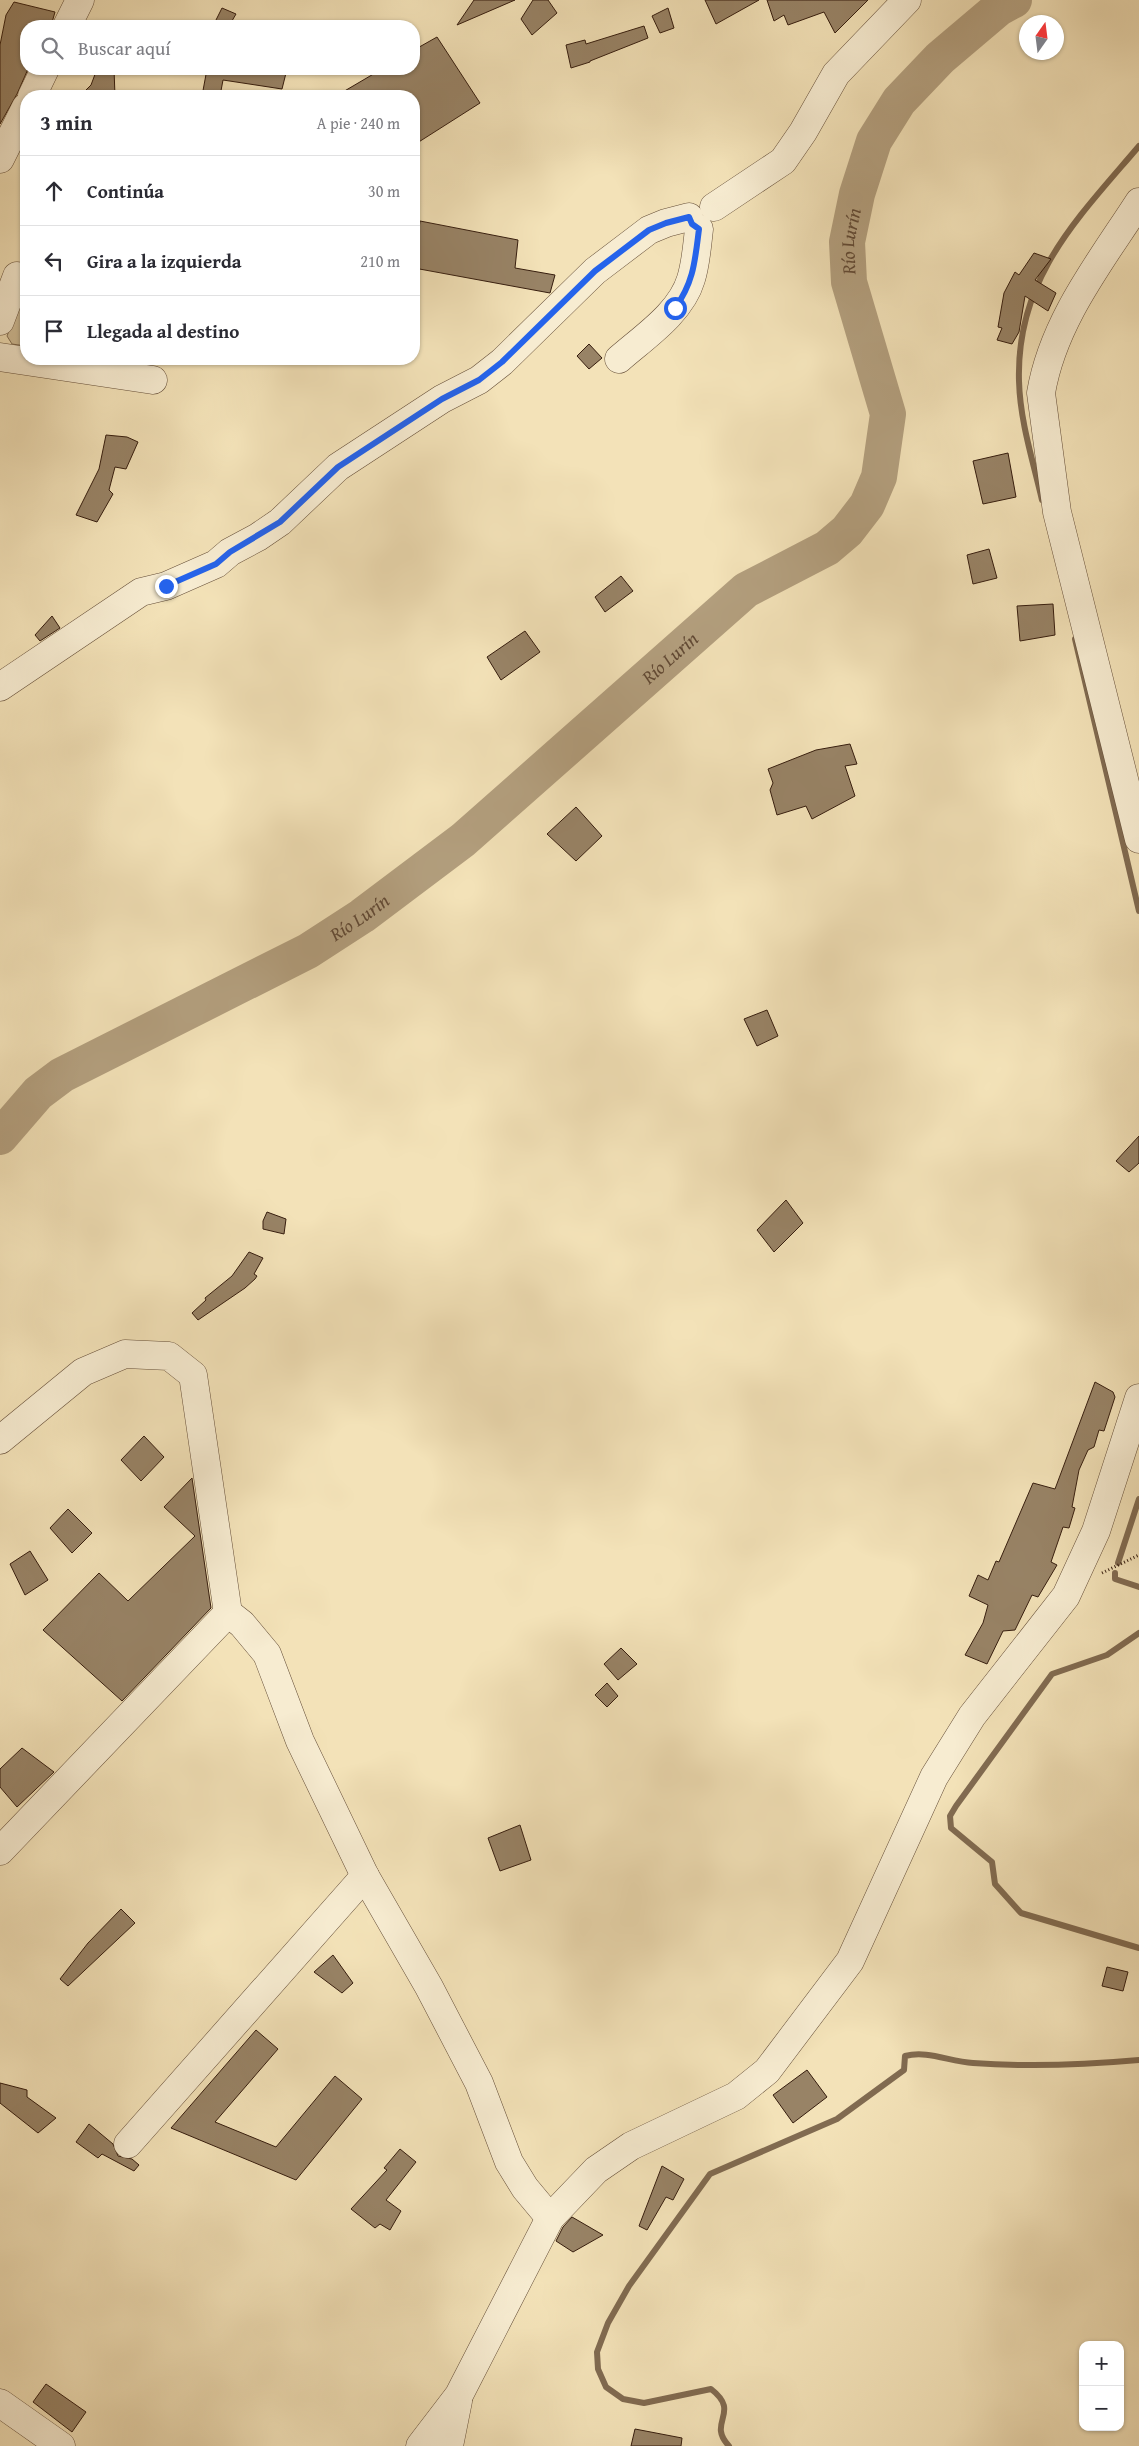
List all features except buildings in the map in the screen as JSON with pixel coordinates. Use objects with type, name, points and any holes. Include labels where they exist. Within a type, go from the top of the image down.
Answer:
[{"type":"street","points":[[70,20],[80,0]]},
{"type":"street","points":[[0,687],[141,592],[166,586],[216,564],[230,552],[258,537],[280,522],[338,467],[442,399],[479,380],[502,362],[595,271],[649,230],[666,223],[700,218],[783,161],[803,132],[836,74],[907,0]]},
{"type":"street","points":[[35,90],[43,75]]},
{"type":"street","points":[[0,159],[20,119]]},
{"type":"street","points":[[1139,202],[1076,299],[1058,336],[1044,377],[1041,393],[1057,512],[1139,839]]},
{"type":"street","points":[[619,359],[675,308],[686,293],[692,279],[700,218]]},
{"type":"street","points":[[0,321],[14,276]]},
{"type":"street","points":[[0,357],[20,359]]},
{"type":"street","points":[[92,365],[153,380]]},
{"type":"street","points":[[0,1440],[83,1372],[125,1354],[169,1356],[193,1375],[228,1613],[242,1624],[267,1654],[300,1741],[365,1876],[429,1988],[479,2083],[509,2162],[525,2188],[550,2218]]},
{"type":"street","points":[[420,2446],[459,2395],[550,2218],[596,2170],[631,2146],[736,2096],[767,2071],[850,1961],[934,1777],[972,1716],[1066,1596],[1096,1531],[1139,1398]]},
{"type":"street","points":[[0,1851],[228,1613]]},
{"type":"street","points":[[128,2144],[365,1876]]},
{"type":"street","points":[[449,2446],[459,2395]]},
{"type":"street","points":[[0,2403],[61,2446]]},
{"type":"shaded area","points":[[20,304],[20,345],[12,344],[7,336]]},
{"type":"waterway","name":"Río Lurín","points":[[0,1137],[38,1093],[62,1075],[308,951],[362,916],[463,840],[746,590],[827,548],[847,531],[867,505],[879,477],[888,414],[849,282],[847,242],[857,194],[874,141],[899,101],[940,58],[999,8],[1014,0]]},
{"type":"waterway","points":[[1042,500],[1027,441],[1020,396],[1021,344],[1028,311],[1039,281],[1073,225],[1139,146]]},
{"type":"waterway","points":[[1075,639],[1139,911]]},
{"type":"waterway","points":[[1118,1563],[1139,1499]]},
{"type":"waterway","points":[[1115,1573],[1115,1579],[1139,1587]]},
{"type":"waterway","points":[[1139,1633],[1107,1655],[1052,1674],[950,1816],[951,1828],[992,1862],[995,1884],[1021,1913],[1139,1948]]},
{"type":"waterway","points":[[729,2446],[723,2438],[721,2430],[724,2405],[720,2397],[711,2389],[644,2403],[623,2399],[606,2387],[598,2369],[597,2352],[608,2323],[629,2286],[710,2174],[837,2119],[904,2070],[905,2056],[922,2054],[964,2062],[1015,2065],[1139,2060]]},
{"type":"route","points":[[166,586],[216,564],[230,552],[258,537],[280,522],[338,467],[442,399],[479,380],[502,362],[595,271],[649,230],[689,217],[692,224],[699,229],[695,261],[692,279],[686,293],[675,308]]}]
